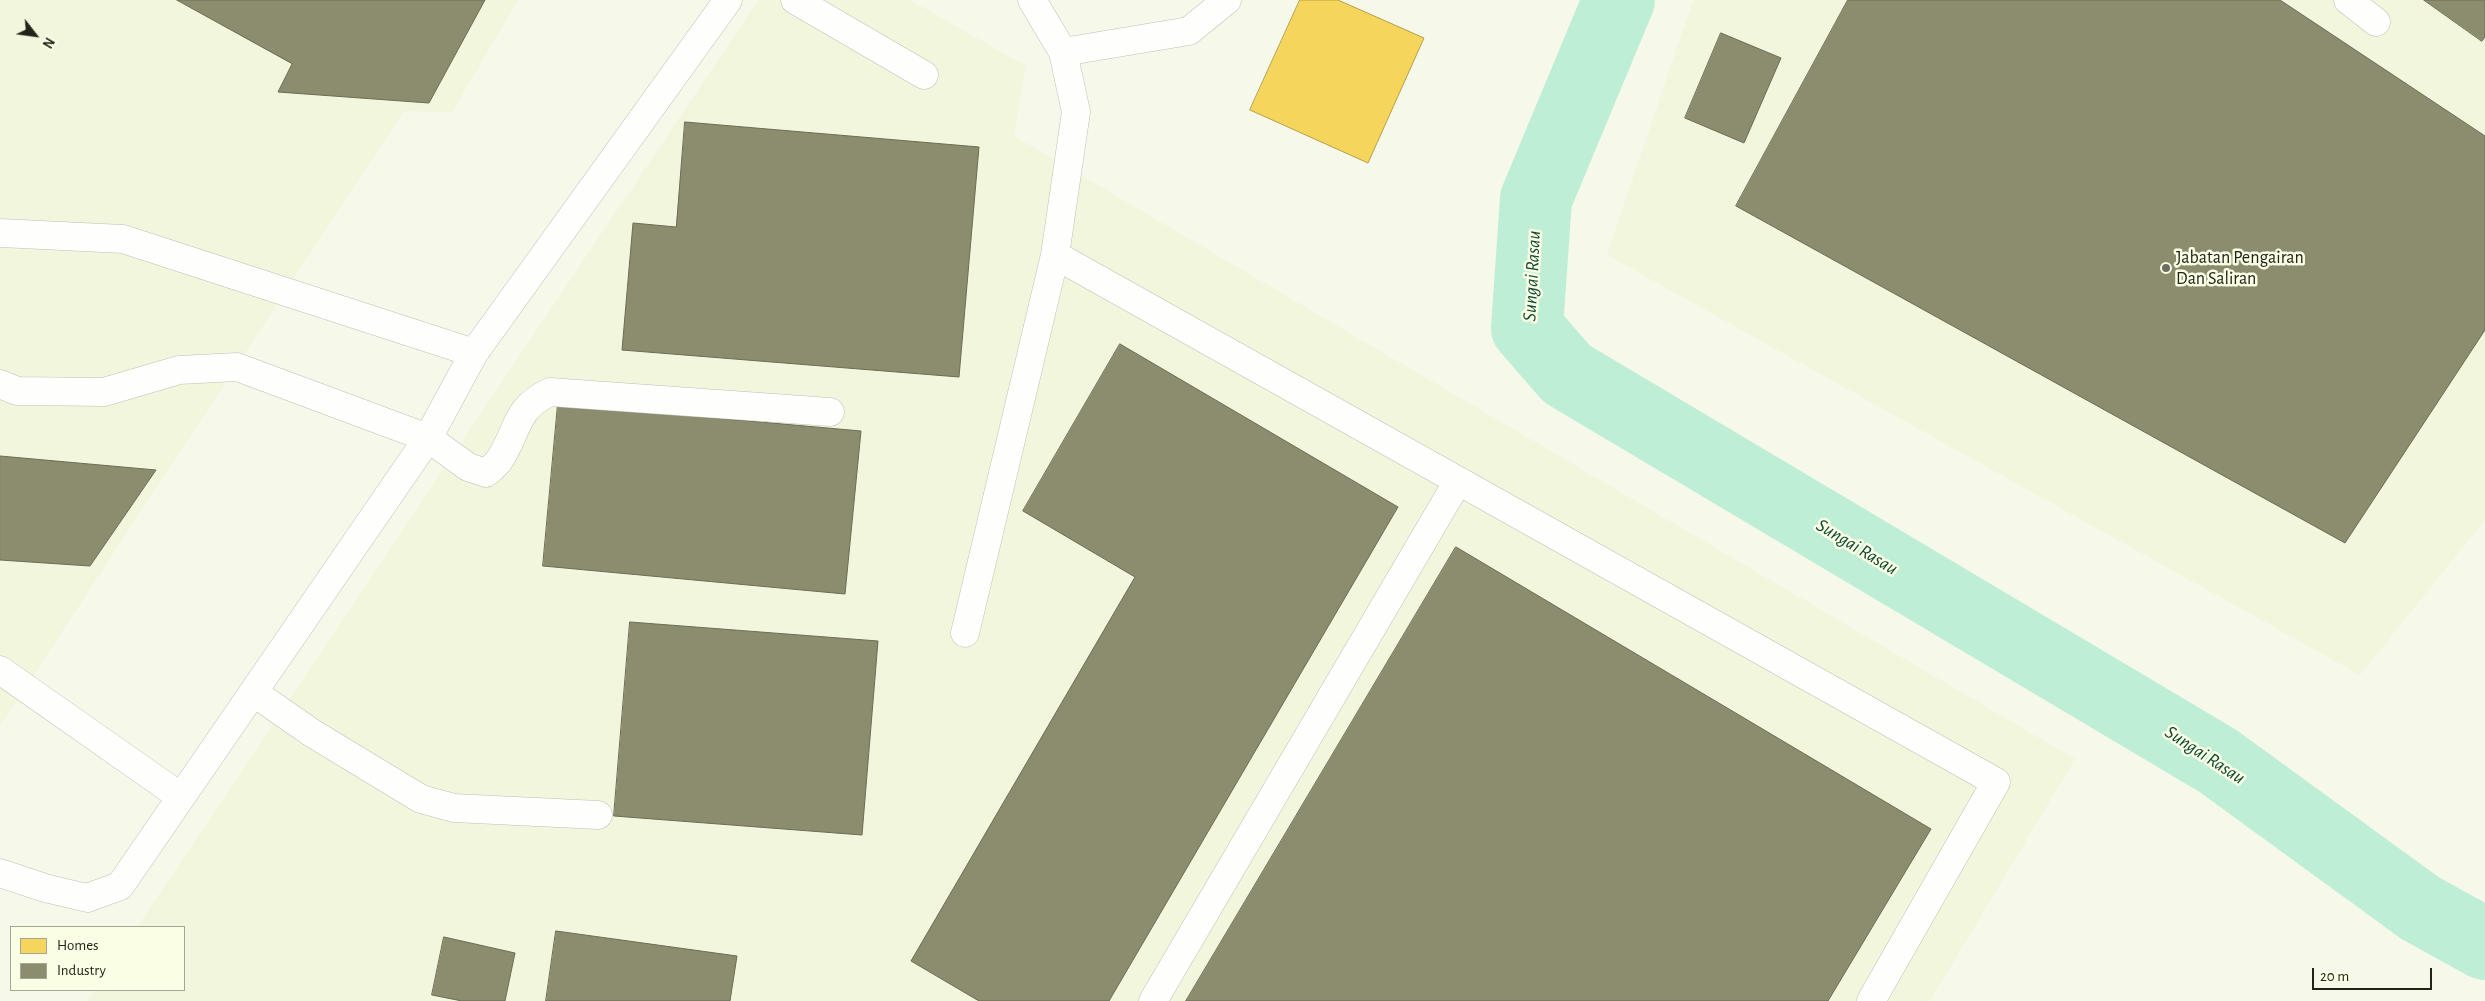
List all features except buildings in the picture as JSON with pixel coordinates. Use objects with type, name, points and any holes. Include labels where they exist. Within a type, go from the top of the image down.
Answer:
[{"type":"street","points":[[0,873],[45,888],[87,898],[120,886],[428,438],[474,353],[728,0]]},
{"type":"street","points":[[795,0],[924,76]]},
{"type":"street","points":[[965,633],[1055,255],[1076,112],[1063,52],[1032,0]]},
{"type":"street","points":[[1063,52],[1189,31],[1226,0]]},
{"type":"street","points":[[2348,0],[2376,22]]},
{"type":"street","points":[[0,233],[123,239],[474,353]]},
{"type":"street","points":[[1055,255],[1996,782],[1871,1001]]},
{"type":"street","points":[[0,384],[17,391],[104,392],[179,370],[237,367],[428,438],[468,467],[486,473],[500,460],[522,414],[535,399],[550,392],[830,412]]},
{"type":"street","points":[[1153,1001],[1458,481]]},
{"type":"street","points":[[0,670],[181,797]]},
{"type":"street","points":[[253,692],[312,733],[421,799],[454,808],[598,814]]},
{"type":"shaded area","points":[[0,0],[518,0],[452,112],[404,111],[0,726]]},
{"type":"shaded area","points":[[758,0],[910,0],[1026,66],[1014,136],[2075,759],[1930,1001],[87,1001],[94,991],[185,991],[185,926],[138,926]]},
{"type":"shaded area","name":"Jabatan Pengairan Dan Saliran","points":[[1693,0],[2485,0],[2485,520],[2360,675],[1607,255]]},
{"type":"waterway","name":"Sungai Rasau","points":[[1619,0],[1536,199],[1527,328],[1567,374],[2218,761],[2420,908],[2485,944]]},
{"type":"place","name":"Jabatan Pengairan Dan Saliran","points":[[2166,268]]}]
